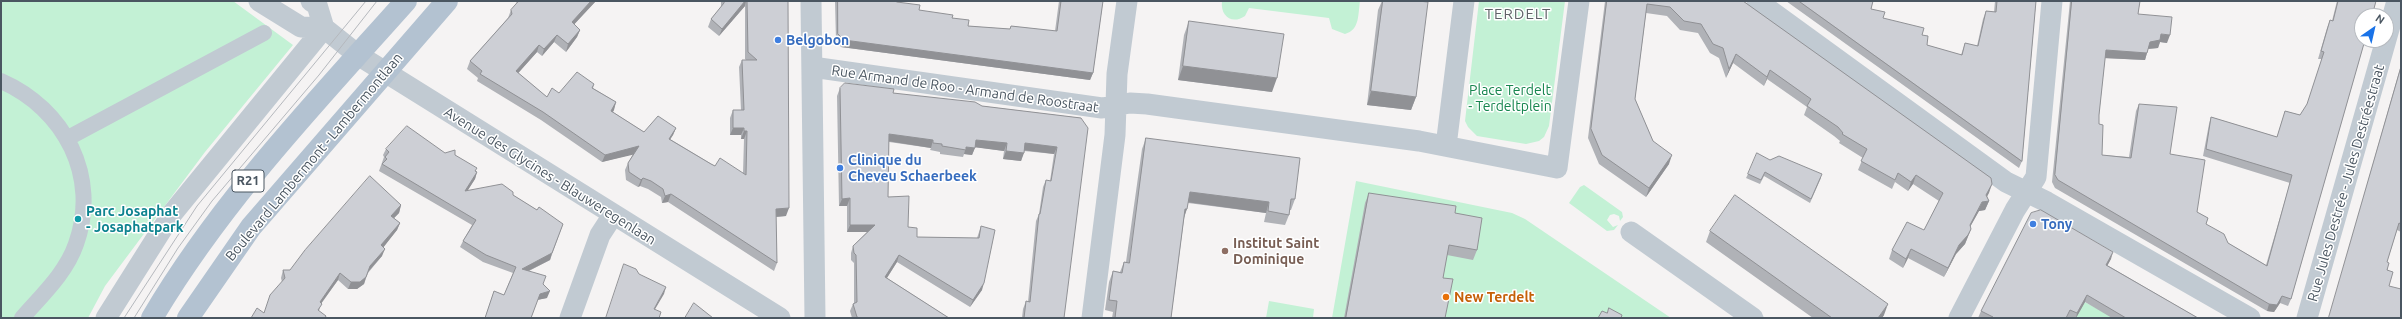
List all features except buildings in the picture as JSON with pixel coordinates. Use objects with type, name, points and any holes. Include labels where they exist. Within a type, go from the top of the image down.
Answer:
[{"type":"main road","name":"R21","points":[[152,318],[193,254],[220,216],[274,150],[406,1]]},
{"type":"main road","name":"Boulevard Lambermont - Lambermontlaan","points":[[188,318],[251,227],[447,1]]},
{"type":"street","points":[[259,1],[301,27],[324,28]]},
{"type":"street","points":[[311,1],[317,5],[324,28]]},
{"type":"street","points":[[811,1],[815,318]]},
{"type":"street","points":[[1092,318],[1117,105],[1117,74],[1127,1]]},
{"type":"street","points":[[1464,1],[1446,146],[1557,168],[1579,1]]},
{"type":"street","points":[[1757,1],[2006,182],[2027,192],[2250,318]]},
{"type":"street","points":[[1959,318],[2036,177],[2052,1]]},
{"type":"street","name":"Rue Jules Destrée - Jules Destréestraat","points":[[2307,318],[2397,1]]},
{"type":"street","points":[[106,318],[171,215],[324,28]]},
{"type":"street","name":"Avenue des Glycines - Blauweregenlaan","points":[[324,28],[358,55],[780,318]]},
{"type":"street","points":[[68,138],[264,33]]},
{"type":"street","name":"Rue Armand de Roo - Armand de Roostraat","points":[[812,67],[834,72],[1102,108],[1117,105],[1147,104],[1446,146]]},
{"type":"street","points":[[1,81],[17,88],[44,109],[68,138],[82,184],[80,227],[75,245],[58,276],[22,318]]},
{"type":"street","points":[[570,318],[600,236],[613,215]]},
{"type":"street","points":[[1631,232],[1753,318]]},
{"type":"green space","name":"Parc Josaphat - Josaphatpark","points":[[1,1],[233,1],[293,45],[205,152],[105,286],[88,318],[1,318]]},
{"type":"green space","points":[[1222,1],[1360,1],[1356,25],[1350,32],[1345,34],[1332,29],[1329,18],[1249,8],[1245,16],[1236,20],[1231,19],[1225,15],[1223,11]]},
{"type":"green space","name":"Place Terdelt - Terdeltplein","points":[[1479,1],[1565,1],[1549,126],[1544,137],[1539,141],[1526,144],[1477,136],[1468,127],[1465,121]]},
{"type":"green space","points":[[1356,181],[1512,213],[1525,219],[1671,318],[1332,318]]},
{"type":"green space","points":[[1584,185],[1622,212],[1623,217],[1620,221],[1619,216],[1614,214],[1610,215],[1607,220],[1613,227],[1618,225],[1614,230],[1607,231],[1569,203],[1580,187]]},
{"type":"green space","points":[[2079,299],[2111,316],[2110,318],[2076,318]]},
{"type":"green space","points":[[1269,301],[1314,309],[1313,318],[1266,318]]},
{"type":"tram line","points":[[124,318],[197,206],[366,1]]},
{"type":"tram line","points":[[134,318],[178,248],[212,201],[319,75],[377,1]]},
{"type":"place","name":"Belgobon","points":[[778,40]]},
{"type":"place","name":"Clinique du Cheveu Schaerbeek","points":[[840,168]]},
{"type":"place","name":"Parc Josaphat - Josaphatpark","points":[[78,219]]},
{"type":"place","name":"Tony","points":[[2033,224]]},
{"type":"place","name":"Institut Saint Dominique","points":[[1225,251]]},
{"type":"place","name":"New Terdelt","points":[[1446,297]]},
{"type":"district","name":"TERDELT","points":[[1518,14]]}]
